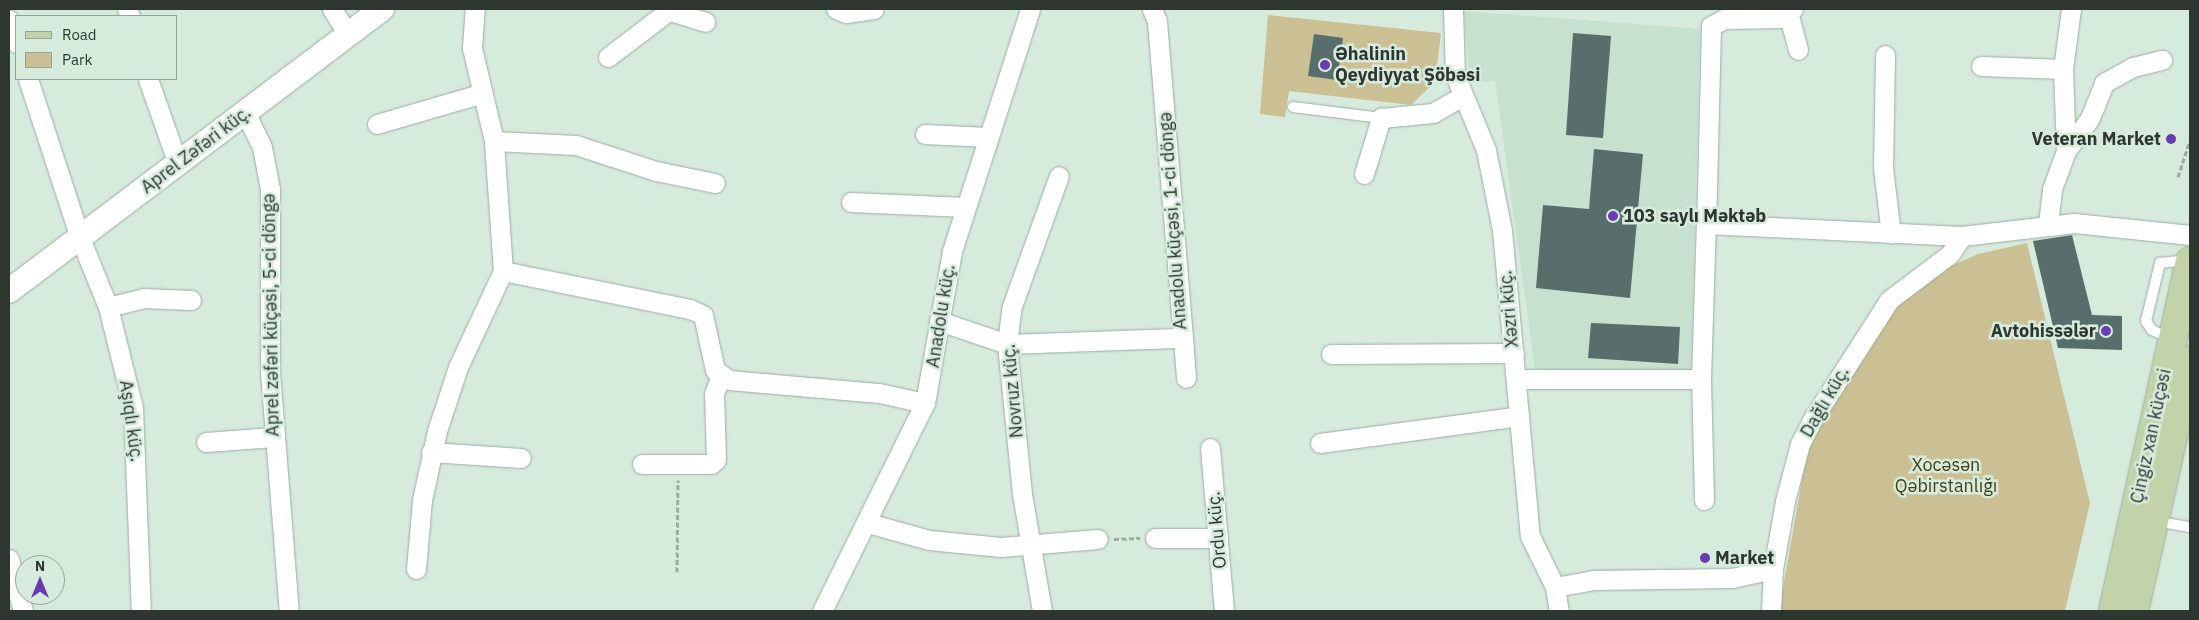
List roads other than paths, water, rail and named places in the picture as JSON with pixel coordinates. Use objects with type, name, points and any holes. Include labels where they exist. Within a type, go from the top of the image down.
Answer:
[{"type":"main road","name":"Çingiz xan küçəsi","points":[[2113,611],[2190,260]]},
{"type":"main road","name":"Çingiz xan küçəsi","points":[[2134,611],[2154,520],[2184,414],[2190,360]]},
{"type":"street","points":[[332,9],[348,35]]},
{"type":"street","name":"Aprel Zəfəri küç.","points":[[9,290],[382,9]]},
{"type":"street","points":[[416,569],[431,452],[458,367],[504,271],[494,141],[472,48],[475,9]]},
{"type":"street","points":[[836,9],[846,13],[874,9]]},
{"type":"street","name":"Anadolu küç.","points":[[822,611],[868,523],[925,402],[940,321],[965,207],[1030,9]]},
{"type":"street","name":"Anadolu küçəsi, 1-ci döngə","points":[[940,321],[1008,344],[1183,338],[1158,21],[1152,9]]},
{"type":"street","name":"Xəzri küç.","points":[[1453,9],[1453,58],[1461,97],[1482,142],[1494,184],[1514,353],[1530,536],[1555,587],[1559,611]]},
{"type":"street","points":[[2066,151],[2063,69],[2071,9]]},
{"type":"street","points":[[608,57],[670,10],[704,22]]},
{"type":"street","points":[[1704,500],[1701,379],[1712,26],[1724,19],[1771,20],[1791,12],[1798,50]]},
{"type":"street","points":[[9,20],[15,40]]},
{"type":"street","points":[[1886,55],[1883,168],[1891,234]]},
{"type":"street","points":[[2048,223],[2052,189],[2066,151],[2090,118],[2104,83],[2133,67],[2162,60]]},
{"type":"street","points":[[1981,66],[2063,69]]},
{"type":"street","name":"Aşıqlı küç.","points":[[28,80],[80,238],[108,307],[134,417],[141,611]]},
{"type":"street","points":[[148,80],[178,164]]},
{"type":"street","points":[[377,124],[483,93]]},
{"type":"street","points":[[1364,174],[1381,118],[1433,113],[1461,97]]},
{"type":"street","name":"Aprel zəfəri küçəsi, 5-ci döngə","points":[[245,112],[262,147],[270,190],[274,437],[289,611]]},
{"type":"street","points":[[925,134],[988,136]]},
{"type":"street","points":[[494,141],[576,145],[656,171],[715,183]]},
{"type":"street","name":"Novruz küç.","points":[[1042,611],[1033,545],[1022,494],[1008,344],[1011,309],[1059,176]]},
{"type":"street","points":[[851,202],[965,207]]},
{"type":"street","points":[[1706,224],[1962,236],[2048,223],[2108,225],[2190,235]]},
{"type":"street","name":"Dağlı küç.","points":[[1771,611],[1773,569],[1800,444],[1814,417],[1888,300],[1950,254],[1962,236]]},
{"type":"street","points":[[504,271],[690,309],[703,315],[708,326],[713,363],[721,375],[743,382],[879,393],[925,402]]},
{"type":"street","points":[[108,307],[143,298],[191,300]]},
{"type":"street","points":[[1183,338],[1186,378]]},
{"type":"street","points":[[1331,354],[1514,353]]},
{"type":"street","points":[[642,464],[678,464],[716,460],[714,394],[721,375]]},
{"type":"street","points":[[1524,379],[1701,379]]},
{"type":"street","points":[[1320,443],[1519,416]]},
{"type":"street","points":[[206,442],[274,437]]},
{"type":"street","name":"Ordu küç.","points":[[1210,448],[1224,611]]},
{"type":"street","points":[[431,452],[521,458]]},
{"type":"street","points":[[868,523],[929,540],[1002,547],[1098,539]]},
{"type":"street","points":[[1155,538],[1218,538]]},
{"type":"street","points":[[9,559],[22,611]]},
{"type":"street","points":[[1555,587],[1593,580],[1732,578],[1773,569]]},
{"type":"lane","points":[[1293,106],[1381,118]]},
{"type":"lane","points":[[2154,520],[2190,527]]},
{"type":"place","name":"Əhalinin Qeydiyyat Şöbəsi","points":[[1325,65]]},
{"type":"place","name":"Veteran Market","points":[[2171,139]]},
{"type":"place","name":"103 saylı Məktəb","points":[[1613,216]]},
{"type":"place","name":"Avtohissələr","points":[[2106,331]]},
{"type":"place","name":"Market","points":[[1705,558]]},
{"type":"park label","name":"Xocəsən Qəbirstanlığı","points":[[1946,476]]}]
